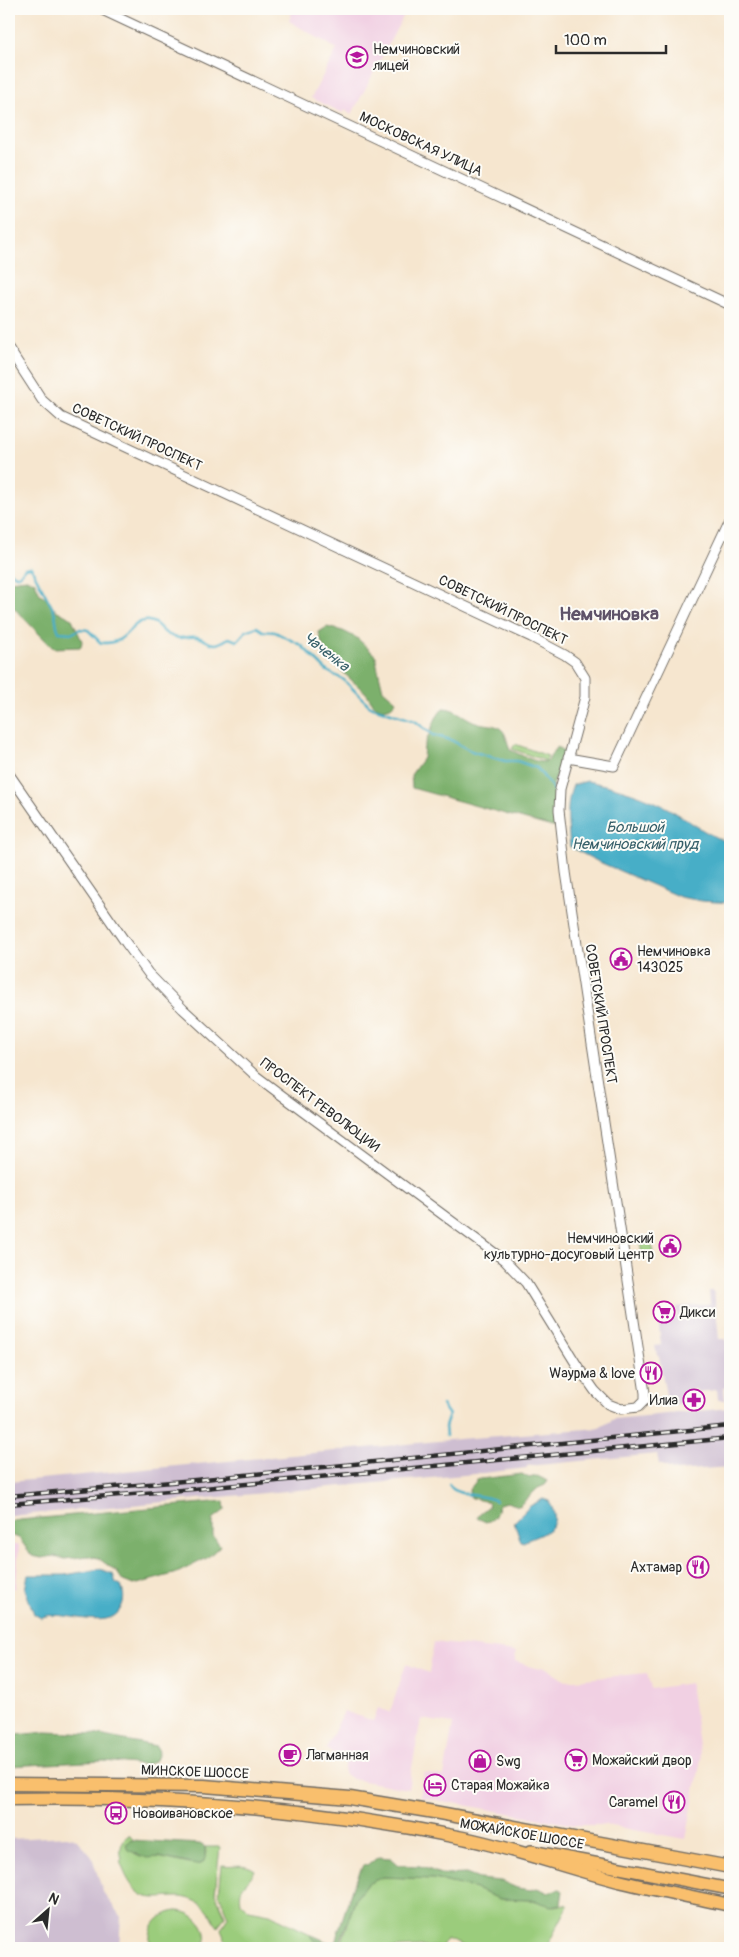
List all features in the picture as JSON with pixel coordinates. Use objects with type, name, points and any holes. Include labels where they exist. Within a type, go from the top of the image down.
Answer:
[{"type":"highway","name":"МИНСКОЕ ШОССЕ","points":[[9,1784],[204,1786],[277,1791],[380,1802]]},
{"type":"highway","name":"МОЖАЙСКОЕ ШОССЕ","points":[[9,1800],[74,1798],[231,1805],[307,1812],[465,1839]]},
{"type":"highway","name":"МОЖАЙСКОЕ ШОССЕ","points":[[380,1802],[728,1867]]},
{"type":"highway","points":[[465,1839],[623,1882],[730,1904]]},
{"type":"main road","name":"МОЖАЙСКОЕ ШОССЕ","points":[[465,1839],[730,1889]]},
{"type":"street","name":"МОСКОВСКАЯ УЛИЦА","points":[[100,9],[730,305]]},
{"type":"street","name":"СОВЕТСКИЙ ПРОСПЕКТ","points":[[9,349],[42,400],[52,411],[66,420],[482,614],[565,655],[582,670],[586,678],[586,686],[562,777],[559,799],[564,860],[645,1400]]},
{"type":"street","points":[[568,758],[614,766],[730,519]]},
{"type":"street","name":"ПРОСПЕКТ РЕВОЛЮЦИИ","points":[[9,774],[148,973],[178,1004],[264,1082],[504,1260],[526,1283],[578,1367],[595,1391],[608,1404],[626,1409],[638,1406],[645,1400]]},
{"type":"shaded area","name":"Немчиновский лицей","points":[[293,9],[407,9],[352,114],[345,110],[343,113],[311,98],[337,49],[289,21]]},
{"type":"shaded area","points":[[709,1291],[714,1291],[719,1339],[726,1339],[730,1386],[724,1387],[725,1400],[718,1400],[717,1390],[697,1392],[696,1389],[689,1390],[691,1403],[668,1406],[659,1357],[655,1346],[661,1345],[658,1319],[677,1317],[676,1307],[710,1304]]},
{"type":"shaded area","points":[[730,1408],[730,1467],[676,1471],[659,1464],[657,1454],[527,1466],[527,1468],[475,1474],[9,1516],[9,1482],[459,1439],[599,1428],[614,1419]]},
{"type":"shaded area","points":[[9,1545],[19,1545],[16,1588],[9,1589]]},
{"type":"shaded area","points":[[434,1642],[516,1652],[515,1661],[535,1668],[545,1667],[565,1681],[647,1673],[651,1689],[690,1683],[701,1759],[686,1839],[605,1825],[575,1825],[420,1797],[424,1773],[444,1776],[453,1724],[421,1719],[408,1789],[352,1779],[345,1774],[343,1770],[346,1759],[326,1749],[344,1711],[373,1721],[378,1708],[390,1712],[406,1664],[429,1673]]},
{"type":"shaded area","points":[[66,1836],[77,1839],[92,1857],[103,1892],[121,1917],[119,1948],[9,1948],[9,1839]]},
{"type":"green space","points":[[27,579],[35,582],[40,594],[48,599],[54,609],[72,619],[82,641],[81,647],[53,648],[9,603],[9,581]]},
{"type":"green space","points":[[327,627],[343,631],[357,638],[376,656],[383,690],[396,701],[395,703],[383,709],[377,707],[365,692],[343,673],[330,658],[321,641],[319,632]]},
{"type":"green space","points":[[443,708],[453,710],[482,724],[499,727],[505,733],[510,750],[529,759],[539,762],[548,761],[554,750],[558,747],[564,752],[553,785],[556,799],[556,827],[412,788],[411,775],[423,758],[424,746],[436,718]]},
{"type":"green space","points":[[515,744],[548,756],[546,761],[512,749]]},
{"type":"green space","points":[[651,1239],[653,1254],[642,1256],[640,1240]]},
{"type":"green space","points":[[522,1474],[529,1478],[537,1476],[548,1481],[519,1506],[507,1502],[499,1504],[492,1519],[486,1522],[477,1518],[489,1506],[488,1502],[471,1498],[469,1490],[477,1480]]},
{"type":"green space","points":[[224,1501],[225,1510],[213,1519],[213,1535],[220,1546],[207,1558],[177,1573],[134,1585],[123,1581],[117,1572],[98,1558],[88,1556],[65,1559],[54,1556],[42,1558],[32,1556],[19,1538],[9,1535],[9,1521]]},
{"type":"green space","points":[[46,1732],[93,1734],[156,1746],[159,1751],[157,1758],[153,1762],[144,1765],[104,1761],[9,1766],[9,1739],[16,1735]]},
{"type":"green space","points":[[129,1835],[133,1839],[127,1845],[139,1855],[197,1865],[203,1863],[206,1852],[205,1847],[220,1847],[215,1893],[225,1916],[218,1927],[209,1912],[202,1905],[190,1899],[147,1897],[137,1891],[128,1880],[120,1861],[122,1859],[121,1846]]},
{"type":"green space","points":[[132,1840],[200,1844],[205,1847],[205,1858],[203,1863],[197,1865],[159,1857],[147,1858],[128,1850],[126,1844]]},
{"type":"green space","points":[[378,1857],[391,1858],[399,1865],[420,1866],[443,1875],[466,1874],[479,1879],[501,1881],[517,1888],[531,1890],[537,1888],[547,1892],[560,1889],[563,1891],[561,1904],[551,1906],[533,1900],[500,1899],[473,1888],[434,1879],[383,1877],[367,1884],[356,1898],[338,1948],[331,1948],[312,1939],[310,1934],[334,1945],[353,1886],[363,1865],[367,1866]]},
{"type":"green space","points":[[222,1865],[243,1865],[255,1870],[242,1888],[240,1896],[241,1903],[249,1910],[270,1914],[310,1934],[312,1939],[331,1948],[229,1948],[221,1929],[228,1917],[219,1894]]},
{"type":"green space","points":[[383,1877],[434,1879],[473,1888],[500,1899],[533,1900],[554,1906],[565,1904],[568,1906],[546,1948],[464,1948],[464,1946],[446,1939],[442,1946],[338,1948],[342,1942],[356,1898],[367,1884]]},
{"type":"green space","points":[[177,1911],[190,1914],[200,1922],[205,1934],[204,1948],[151,1948],[150,1934],[155,1923],[164,1915]]},
{"type":"water","name":"Большой Немчиновский пруд","points":[[587,781],[644,797],[676,813],[708,833],[730,843],[730,903],[680,897],[597,861],[570,847],[568,815],[570,792],[573,785]]},
{"type":"water","points":[[543,1499],[549,1501],[553,1511],[553,1524],[545,1532],[523,1542],[520,1540],[514,1522],[530,1506]]},
{"type":"water","points":[[100,1569],[113,1574],[116,1583],[121,1585],[122,1588],[123,1602],[115,1615],[106,1619],[95,1620],[59,1615],[49,1615],[41,1618],[34,1614],[25,1589],[28,1575],[65,1575]]},
{"type":"waterway","name":"Чаченка","points":[[9,572],[19,576],[25,568],[31,567],[54,611],[59,632],[73,633],[80,629],[88,630],[101,643],[118,640],[136,624],[144,621],[155,623],[172,636],[180,638],[197,637],[215,644],[229,638],[237,641],[246,631],[257,627],[263,631],[275,632],[301,645],[327,671],[344,680],[370,706],[415,721],[433,735],[451,740],[471,751],[505,761],[517,761],[537,768],[554,790]]},
{"type":"waterway","points":[[442,1405],[449,1415],[445,1427],[446,1436]]},
{"type":"waterway","points":[[449,1484],[457,1491],[496,1501]]},
{"type":"railway","points":[[9,1496],[195,1480],[730,1426]]},
{"type":"railway","points":[[9,1504],[194,1489],[730,1438]]},
{"type":"place","name":"Немчиновский лицей","points":[[357,57]]},
{"type":"place","name":"Немчиновка 143025","points":[[621,959]]},
{"type":"place","name":"Немчиновский культурно-досуговый центр","points":[[670,1246]]},
{"type":"place","name":"Дикси","points":[[664,1312]]},
{"type":"place","name":"Wаурма & love","points":[[651,1373]]},
{"type":"place","name":"Илиа","points":[[694,1400]]},
{"type":"place","name":"Ахтамар","points":[[698,1567]]},
{"type":"place","name":"Лагманная","points":[[290,1755]]},
{"type":"place","name":"Можайский двор","points":[[576,1760]]},
{"type":"place","name":"Swg","points":[[480,1761]]},
{"type":"place","name":"Старая Можайка","points":[[435,1785]]},
{"type":"place","name":"Caramel","points":[[674,1802]]},
{"type":"place","name":"Новоивановское","points":[[116,1813]]},
{"type":"district","name":"Немчиновка","points":[[609,614]]}]
